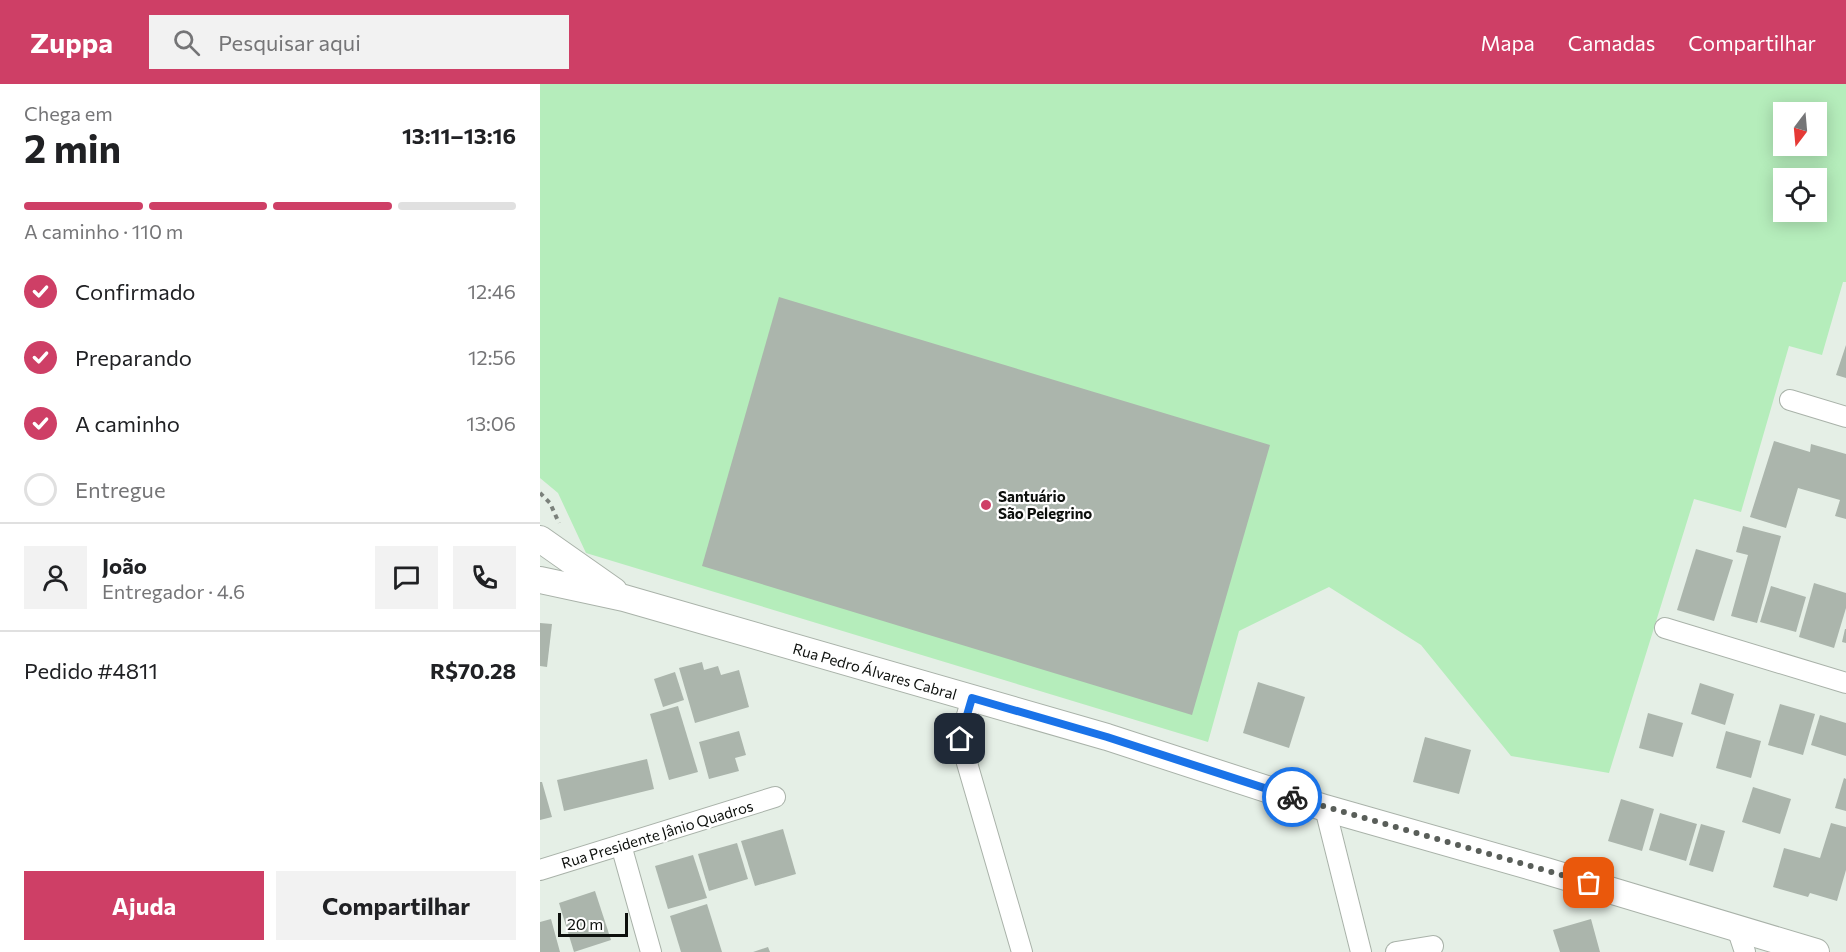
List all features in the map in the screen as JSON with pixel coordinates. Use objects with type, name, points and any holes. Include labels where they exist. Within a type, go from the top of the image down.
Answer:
[{"type":"street","points":[[1790,400],[1846,417]]},
{"type":"street","name":"Rua Pedro Álvares Cabral","points":[[540,539],[624,598]]},
{"type":"street","name":"Rua Pedro Álvares Cabral","points":[[540,580],[624,598],[1107,737],[1325,808],[1546,870],[1741,940],[1816,952]]},
{"type":"street","points":[[1665,628],[1846,683]]},
{"type":"street","points":[[972,698],[960,739],[1022,952]]},
{"type":"street","name":"Rua Presidente Jânio Quadros","points":[[540,870],[775,797]]},
{"type":"street","points":[[1325,808],[1361,952]]},
{"type":"street","points":[[621,845],[651,952]]},
{"type":"street","points":[[1396,952],[1433,946]]},
{"type":"green space","points":[[540,84],[1846,84],[1846,282],[1843,282],[1822,355],[1789,346],[1741,512],[1694,499],[1609,773],[1511,756],[1421,645],[1329,587],[1239,631],[1208,742],[586,553],[558,493],[540,478]]},
{"type":"building","name":"Santuário São Pelegrino","points":[[779,297],[1270,445],[1192,715],[702,566]]},
{"type":"building","points":[[1846,345],[1846,378],[1836,375]]},
{"type":"building","points":[[1774,441],[1810,452],[1811,444],[1846,454],[1846,519],[1835,516],[1840,500],[1798,488],[1786,528],[1750,517]]},
{"type":"building","points":[[1743,526],[1781,536],[1757,623],[1731,616],[1748,555],[1736,552]]},
{"type":"building","points":[[1696,549],[1733,560],[1714,621],[1677,610]]},
{"type":"building","points":[[1814,583],[1846,593],[1846,608],[1834,648],[1799,637]]},
{"type":"building","points":[[1771,586],[1806,597],[1796,632],[1760,622]]},
{"type":"building","points":[[540,623],[552,624],[547,667],[540,666]]},
{"type":"building","points":[[1846,629],[1846,643],[1842,642]]},
{"type":"building","points":[[702,662],[704,670],[718,666],[721,675],[739,670],[749,707],[695,723],[679,668]]},
{"type":"building","points":[[675,672],[684,700],[663,707],[654,679]]},
{"type":"building","points":[[1258,682],[1305,697],[1289,748],[1243,733]]},
{"type":"building","points":[[1700,683],[1734,694],[1725,725],[1691,714]]},
{"type":"building","points":[[1780,704],[1815,714],[1803,755],[1768,745]]},
{"type":"building","points":[[678,706],[698,772],[669,780],[650,714]]},
{"type":"building","points":[[1648,713],[1683,723],[1673,757],[1639,748]]},
{"type":"building","points":[[1820,715],[1846,723],[1846,756],[1811,745]]},
{"type":"building","points":[[739,731],[746,755],[735,758],[739,771],[709,779],[699,742]]},
{"type":"building","points":[[1726,731],[1761,741],[1751,778],[1716,768]]},
{"type":"building","points":[[1425,737],[1471,750],[1459,794],[1413,782]]},
{"type":"building","points":[[647,759],[654,789],[564,811],[557,780]]},
{"type":"building","points":[[1844,778],[1846,779],[1846,811],[1835,808]]},
{"type":"building","points":[[540,782],[542,782],[552,817],[540,820]]},
{"type":"building","points":[[1753,787],[1791,799],[1780,834],[1742,822]]},
{"type":"building","points":[[1621,799],[1654,809],[1642,851],[1608,841]]},
{"type":"building","points":[[1660,813],[1697,824],[1686,861],[1649,850]]},
{"type":"building","points":[[1831,823],[1846,827],[1846,870],[1837,901],[1810,893],[1808,897],[1773,887],[1784,848],[1820,858]]},
{"type":"building","points":[[1701,824],[1725,831],[1713,872],[1689,865]]},
{"type":"building","points":[[783,829],[796,874],[755,886],[741,841]]},
{"type":"building","points":[[737,843],[748,879],[709,891],[698,854]]},
{"type":"building","points":[[693,855],[707,898],[668,909],[655,866]]},
{"type":"building","points":[[595,891],[611,940],[574,952],[559,903]]},
{"type":"building","points":[[707,904],[722,952],[681,952],[670,916]]},
{"type":"building","points":[[551,919],[560,952],[540,952],[540,922]]},
{"type":"building","points":[[1591,919],[1600,952],[1560,952],[1553,930]]},
{"type":"building","points":[[768,947],[770,952],[753,952]]},
{"type":"way so far","points":[[1292,797],[1589,883]]},
{"type":"place","name":"Santuário São Pelegrino","points":[[986,505]]},
{"type":"route","points":[[960,739],[972,698],[1107,737],[1292,797]]}]
